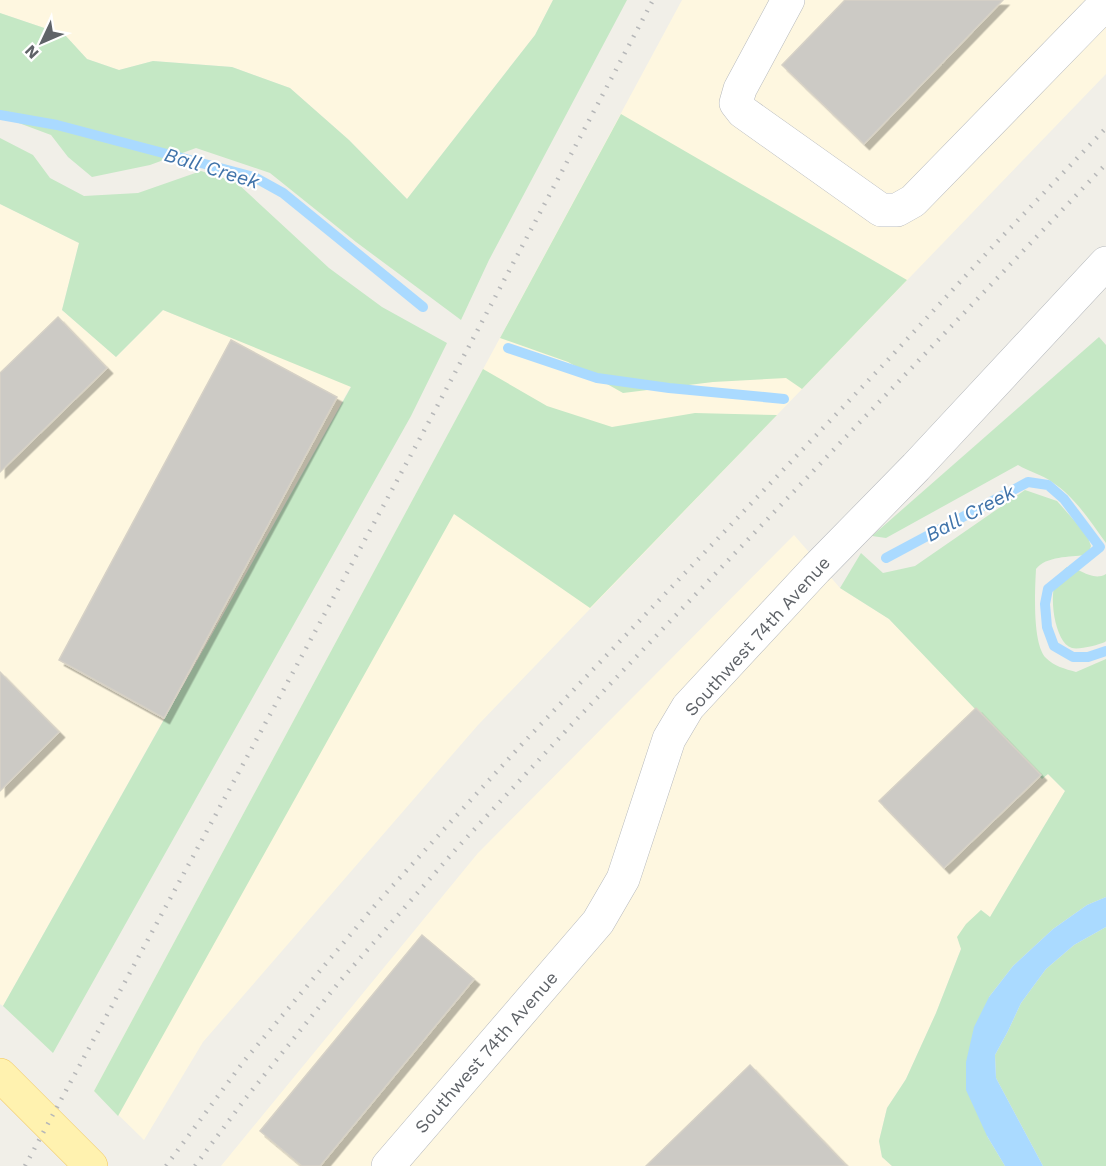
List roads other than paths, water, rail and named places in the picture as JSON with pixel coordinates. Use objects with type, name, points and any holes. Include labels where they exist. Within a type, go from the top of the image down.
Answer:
[{"type":"main road","points":[[0,1075],[91,1166]]},
{"type":"street","points":[[788,0],[740,89],[736,103],[743,112],[881,210],[897,210],[913,201],[1106,3]]},
{"type":"street","name":"Southwest 74th Avenue","points":[[388,1166],[598,922],[623,879],[669,739],[688,708],[816,569],[916,467],[1106,263]]},
{"type":"water","points":[[1106,897],[1106,927],[1074,945],[1046,969],[1021,1003],[995,1055],[996,1078],[1043,1166],[1005,1166],[987,1136],[966,1090],[966,1062],[974,1027],[989,997],[1013,966],[1053,929],[1087,905]]},
{"type":"waterway","name":"Ball Creek","points":[[0,115],[57,125],[254,177],[283,193],[423,307]]},
{"type":"waterway","name":"Ball Creek","points":[[508,348],[597,378],[669,388],[784,399]]},
{"type":"waterway","name":"Ball Creek","points":[[886,558],[1028,482],[1048,485],[1064,499],[1100,547],[1048,589],[1045,604],[1047,627],[1054,646],[1073,657],[1088,657],[1106,651]]},
{"type":"railway","points":[[25,1166],[425,429],[653,0]]},
{"type":"railway","points":[[166,1166],[244,1061],[377,903],[524,742],[1106,128]]},
{"type":"railway","points":[[195,1166],[245,1099],[340,981],[457,848],[575,721],[1106,164]]}]
